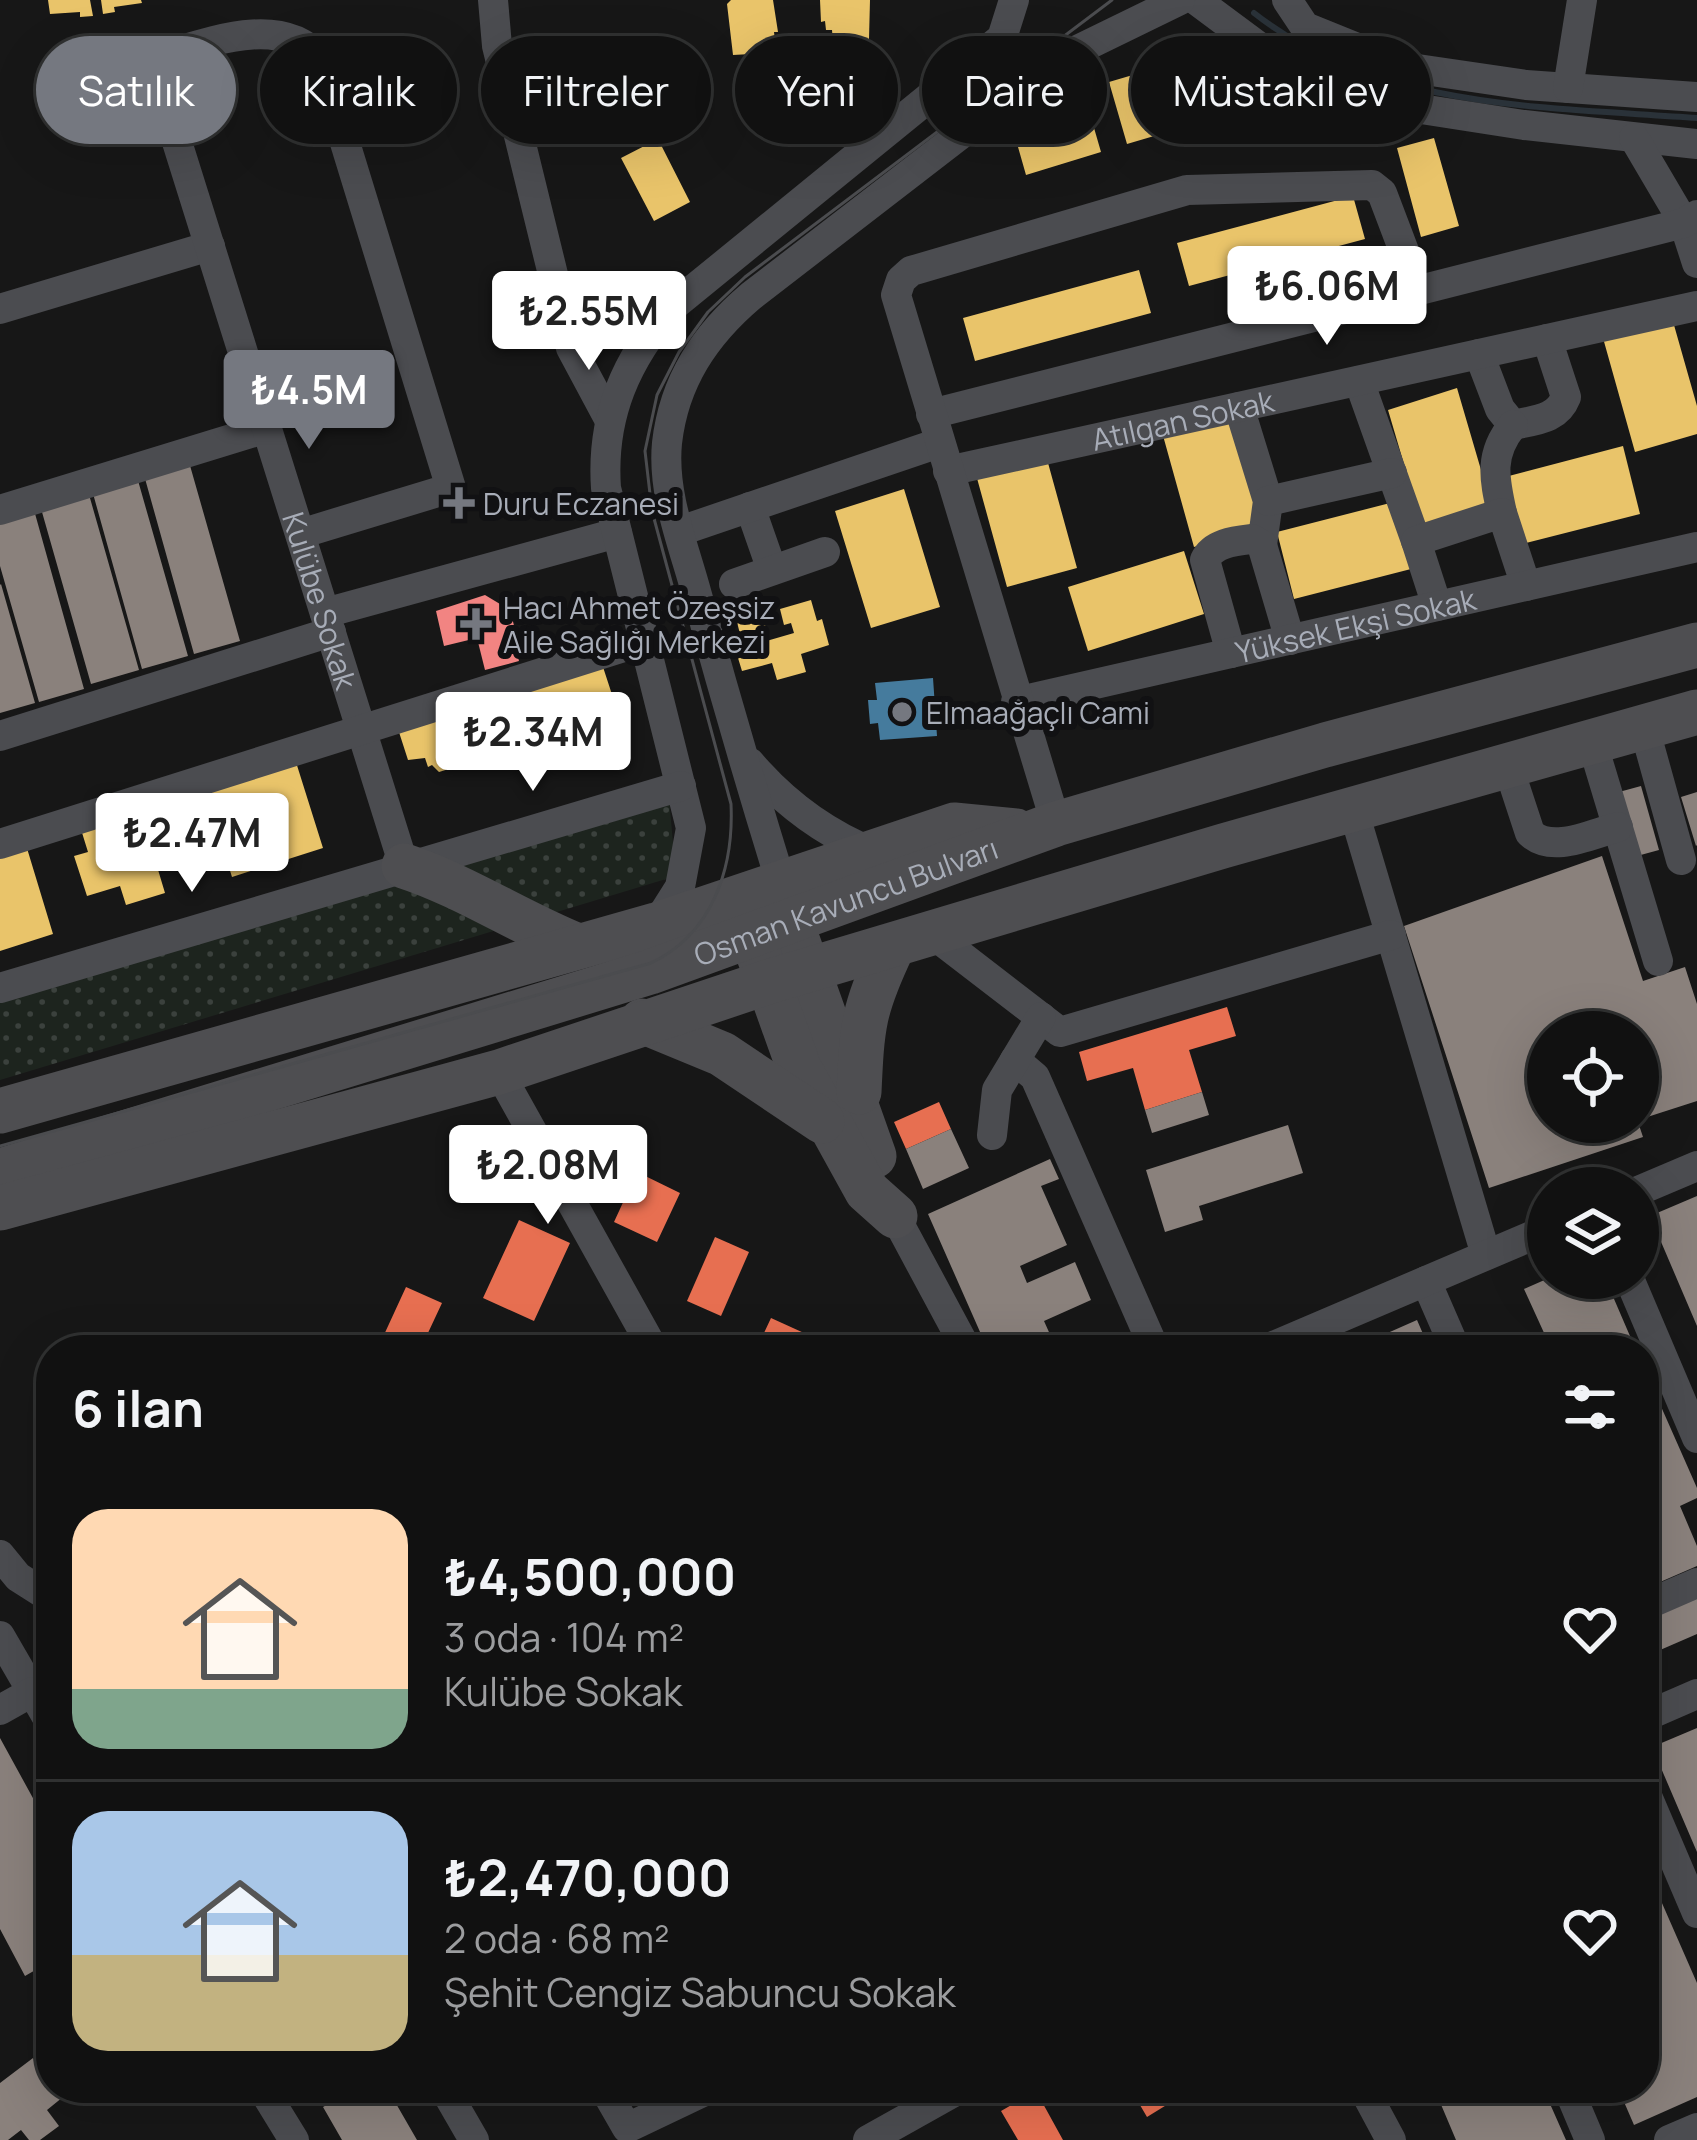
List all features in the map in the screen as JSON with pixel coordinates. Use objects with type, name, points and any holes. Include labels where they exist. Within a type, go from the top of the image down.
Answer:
[{"type":"highway","name":"Osman Kavuncu Bulvarı","points":[[787,902],[1325,746],[1697,645]]},
{"type":"highway","name":"Osman Kavuncu Bulvarı","points":[[0,1208],[499,1072],[789,976],[1697,712]]},
{"type":"highway","points":[[0,1112],[656,925],[742,917],[787,902],[874,853],[954,825],[1043,828]]},
{"type":"highway","points":[[404,866],[448,880],[522,922],[578,946]]},
{"type":"highway","points":[[787,902],[789,976],[800,1068],[844,1120],[867,1190],[895,1216]]},
{"type":"highway","name":"Osman Kavuncu Bulvarı","points":[[0,1171],[650,972],[742,917]]},
{"type":"highway","points":[[742,917],[789,976]]},
{"type":"highway","points":[[844,1120],[867,1001],[913,942]]},
{"type":"highway","points":[[642,1021],[722,1054],[844,1120]]},
{"type":"street","points":[[493,0],[497,46],[571,348],[609,419]]},
{"type":"street","points":[[656,925],[680,886],[691,828],[606,488],[609,419],[633,359],[673,306],[1002,38],[1014,0]]},
{"type":"street","points":[[787,902],[667,487],[672,417],[686,374],[720,324],[769,281],[1057,60],[1180,0]]},
{"type":"street","points":[[1196,0],[1278,61],[1376,102],[1697,144]]},
{"type":"street","points":[[1287,0],[1305,26],[1404,67],[1568,88],[1697,97]]},
{"type":"street","points":[[1568,88],[1582,0]]},
{"type":"street","name":"Kulübe Sokak","points":[[300,534],[451,488],[319,58],[293,38],[263,35],[151,59],[404,866]]},
{"type":"street","points":[[1634,138],[1690,219],[1697,262]]},
{"type":"street","points":[[1043,828],[1016,702],[896,295],[901,280],[911,271],[1187,190],[1372,185],[1382,193],[1404,250]]},
{"type":"street","points":[[680,532],[939,443],[1690,219]]},
{"type":"street","points":[[0,309],[210,247]]},
{"type":"street","name":"Atılgan Sokak","points":[[939,443],[1239,406],[1697,306]]},
{"type":"street","points":[[1526,586],[1493,473],[1495,459],[1514,425],[1555,415],[1564,403],[1547,339]]},
{"type":"street","points":[[1479,354],[1500,409],[1514,425]]},
{"type":"street","points":[[1359,381],[1437,606]]},
{"type":"street","points":[[1239,406],[1268,501],[1262,545],[1290,640]]},
{"type":"street","points":[[0,510],[267,428]]},
{"type":"street","points":[[1268,501],[1392,473]]},
{"type":"street","points":[[750,508],[772,570]]},
{"type":"street","points":[[1416,541],[1502,513]]},
{"type":"street","points":[[0,736],[328,623],[616,533]]},
{"type":"street","points":[[1231,653],[1206,555],[1233,542],[1252,539],[1262,545]]},
{"type":"street","name":"Yüksek Ekşi Sokak","points":[[1016,702],[1697,548]]},
{"type":"street","points":[[734,584],[825,552]]},
{"type":"street","points":[[0,844],[646,640]]},
{"type":"street","points":[[1644,728],[1681,860]]},
{"type":"street","points":[[1592,742],[1658,961]]},
{"type":"street","points":[[740,751],[785,801],[840,839],[874,853]]},
{"type":"street","points":[[1508,766],[1530,833],[1539,841],[1552,844],[1618,826]]},
{"type":"street","points":[[0,988],[681,785]]},
{"type":"street","points":[[1353,809],[1486,1256]]},
{"type":"street","points":[[913,942],[1060,1032],[1390,935]]},
{"type":"street","points":[[992,1135],[997,1090],[1041,1017]]},
{"type":"street","points":[[1015,1060],[1035,1077],[1148,1335]]},
{"type":"street","points":[[499,1072],[646,1335]]},
{"type":"street","points":[[1659,1182],[1697,1166]]},
{"type":"street","points":[[895,1216],[959,1335]]},
{"type":"street","points":[[1299,1335],[1527,1238]]},
{"type":"street","points":[[1426,1281],[1449,1335]]},
{"type":"street","points":[[1638,1299],[1653,1335]]},
{"type":"street","points":[[1659,1349],[1697,1438]]},
{"type":"street","points":[[0,1555],[18,1577],[36,1588]]},
{"type":"street","points":[[1659,1599],[1697,1583]]},
{"type":"street","points":[[0,1636],[36,1699]]},
{"type":"street","points":[[0,1710],[32,1692]]},
{"type":"street","points":[[1659,1710],[1697,1694]]},
{"type":"street","points":[[1659,1825],[1697,1913]]},
{"type":"street","points":[[271,2103],[294,2140]]},
{"type":"street","points":[[452,2103],[474,2140]]},
{"type":"street","points":[[613,2103],[628,2128],[680,2103]]},
{"type":"street","points":[[868,2140],[935,2103]]},
{"type":"street","points":[[1372,2103],[1391,2140]]},
{"type":"street","points":[[1574,2103],[1590,2140]]},
{"type":"street","points":[[1669,2140],[1697,2128]]},
{"type":"shaded area","points":[[669,799],[676,876],[0,1080],[0,996]]},
{"type":"building: Konut","points":[[48,0],[90,0],[93,16],[50,14]]},
{"type":"building: Konut","points":[[101,0],[142,3],[114,7],[115,12],[103,14]]},
{"type":"building: Konut","points":[[731,0],[773,0],[778,32],[774,36],[735,36],[733,55],[727,4]]},
{"type":"building: Konut","points":[[820,0],[870,0],[869,36],[832,36],[825,21],[821,22]]},
{"type":"building: Konut","points":[[1131,76],[1131,143],[1127,144],[1109,82]]},
{"type":"building: Konut","points":[[1431,139],[1459,226],[1421,237],[1397,148],[1431,144]]},
{"type":"building: Konut","points":[[648,144],[661,144],[690,202],[654,221],[621,158]]},
{"type":"building: Konut","points":[[1017,144],[1099,144],[1101,152],[1026,175]]},
{"type":"building: Konut","points":[[1353,196],[1365,239],[1189,286],[1177,243]]},
{"type":"building: Konut","points":[[1139,270],[1151,313],[975,361],[963,318]]},
{"type":"building: Konut","points":[[1672,318],[1697,406],[1697,434],[1635,452],[1603,338]]},
{"type":"building: Konut","points":[[1457,388],[1491,504],[1422,525],[1388,410]]},
{"type":"building: Konut","points":[[1231,413],[1263,528],[1194,547],[1162,432]]},
{"type":"building: Konut","points":[[1623,446],[1640,514],[1522,544],[1505,477]]},
{"type":"building: Konut","points":[[1045,452],[1077,568],[1007,587],[975,471]]},
{"type":"building: Konut","points":[[904,489],[940,607],[871,628],[835,511]]},
{"type":"building: Konut","points":[[1394,502],[1411,569],[1294,599],[1277,532]]},
{"type":"building: Konut","points":[[1184,551],[1204,614],[1088,651],[1068,587]]},
{"type":"building: Konut","points":[[811,600],[829,645],[801,654],[806,672],[777,680],[772,663],[742,671],[734,645],[742,642],[737,622],[762,614],[767,632],[760,634],[763,642],[794,633],[791,623],[784,625],[780,609]]},
{"type":"building: Konut","points":[[603,667],[619,716],[590,725],[595,740],[576,745],[572,730],[542,740],[526,690]]},
{"type":"building: Konut","points":[[486,701],[496,731],[481,740],[478,760],[439,772],[428,767],[425,758],[408,760],[398,729]]},
{"type":"building: Konut","points":[[295,759],[323,848],[232,877],[204,787]]},
{"type":"building: Konut","points":[[155,809],[167,848],[153,853],[165,893],[126,905],[120,886],[87,896],[74,856],[88,852],[79,823]]},
{"type":"building: Konut","points":[[26,845],[53,934],[0,951],[0,853]]},
{"type":"building: Ticaret","points":[[1227,1007],[1236,1036],[1189,1050],[1202,1092],[1145,1110],[1133,1068],[1087,1081],[1079,1052]]},
{"type":"building: Ticaret","points":[[939,1102],[951,1129],[906,1149],[894,1122]]},
{"type":"building: Ticaret","points":[[637,1172],[680,1193],[657,1242],[614,1222]]},
{"type":"building: Ticaret","points":[[519,1220],[570,1243],[534,1321],[483,1298]]},
{"type":"building: Ticaret","points":[[715,1237],[749,1252],[721,1316],[687,1301]]},
{"type":"building: Ticaret","points":[[406,1287],[442,1303],[427,1335],[384,1335]]},
{"type":"building: Ticaret","points":[[771,1318],[804,1333],[803,1335],[763,1335]]},
{"type":"building: Ticaret","points":[[1015,2103],[1043,2103],[1063,2140],[1018,2140],[1001,2111]]},
{"type":"building: Ticaret","points":[[1139,2103],[1170,2103],[1147,2117]]},
{"type":"building: Sağlık","name":"Hacı Ahmet Özeşsiz Aile Sağlığı Merkezi","points":[[485,595],[510,610],[520,649],[516,650],[519,661],[485,670],[477,638],[444,646],[436,611]]},
{"type":"building: Kamu","name":"Elmaağaçlı Cami","points":[[933,678],[937,736],[880,740],[878,723],[870,724],[868,700],[877,700],[875,683]]},
{"type":"building: Sanayi","points":[[189,462],[240,641],[194,654],[144,475]]},
{"type":"building: Sanayi","points":[[137,477],[188,656],[142,669],[92,490]]},
{"type":"building: Sanayi","points":[[88,491],[139,670],[91,684],[40,505]]},
{"type":"building: Sanayi","points":[[34,510],[84,689],[39,702],[0,566],[0,519]]},
{"type":"building: Sanayi","points":[[0,585],[35,703],[0,713]]},
{"type":"building: Sanayi","points":[[1641,786],[1659,850],[1637,856],[1619,792]]},
{"type":"building: Sanayi","points":[[1697,792],[1697,845],[1696,846],[1681,797]]},
{"type":"building: Sanayi","points":[[1602,856],[1643,981],[1685,967],[1697,1004],[1697,1101],[1659,1113],[1659,1011],[1527,1011],[1527,1143],[1625,1143],[1552,1167],[1527,1167],[1527,1175],[1489,1188],[1404,926]]},
{"type":"building: Sanayi","points":[[1202,1092],[1209,1115],[1152,1133],[1145,1110]]},
{"type":"building: Sanayi","points":[[1288,1125],[1303,1173],[1199,1206],[1203,1220],[1165,1232],[1146,1170]]},
{"type":"building: Sanayi","points":[[951,1129],[969,1168],[923,1189],[906,1149]]},
{"type":"building: Sanayi","points":[[1050,1159],[1059,1179],[1041,1186],[1067,1245],[1020,1266],[1027,1283],[1075,1262],[1091,1300],[1044,1321],[1050,1335],[981,1335],[928,1214]]},
{"type":"building: Sanayi","points":[[1697,1196],[1697,1326],[1659,1237],[1659,1212]]},
{"type":"building: Sanayi","points":[[1529,1299],[1614,1299],[1630,1335],[1545,1335]]},
{"type":"building: Sanayi","points":[[1417,1320],[1424,1335],[1383,1335]]},
{"type":"building: Sanayi","points":[[1659,1402],[1697,1488],[1697,1498],[1680,1506],[1697,1546],[1697,1566],[1659,1582]]},
{"type":"building: Sanayi","points":[[1697,1592],[1697,1634],[1659,1650],[1659,1608]]},
{"type":"building: Sanayi","points":[[1697,1728],[1697,1852],[1659,1763],[1659,1744]]},
{"type":"building: Sanayi","points":[[0,1738],[36,1804],[36,1970],[25,1976],[0,1929]]},
{"type":"building: Sanayi","points":[[1659,1896],[1697,1983],[1697,2097],[1634,2125],[1624,2103],[1659,2103]]},
{"type":"building: Sanayi","points":[[33,2058],[36,2103],[56,2103],[47,2110],[59,2126],[40,2140],[29,2140],[21,2130],[0,2140],[0,2083]]},
{"type":"building: Sanayi","points":[[330,2103],[396,2103],[417,2140],[342,2140],[323,2107]]},
{"type":"building: Sanayi","points":[[1440,2103],[1550,2103],[1566,2140],[1456,2140]]},
{"type":"waterway","points":[[1254,13],[1302,45],[1354,69],[1409,86],[1524,106],[1697,118]]},
{"type":"tram line","points":[[0,1146],[651,963],[690,935],[723,875],[731,804],[652,511],[645,451],[657,395],[679,352],[708,312],[745,277],[1112,0]]},
{"type":"place","name":"Duru Eczanesi","points":[[459,503]]},
{"type":"place","name":"Hacı Ahmet Özeşsiz Aile Sağlığı Merkezi","points":[[476,624]]},
{"type":"place","name":"Elmaağaçlı Cami","points":[[902,712]]}]
